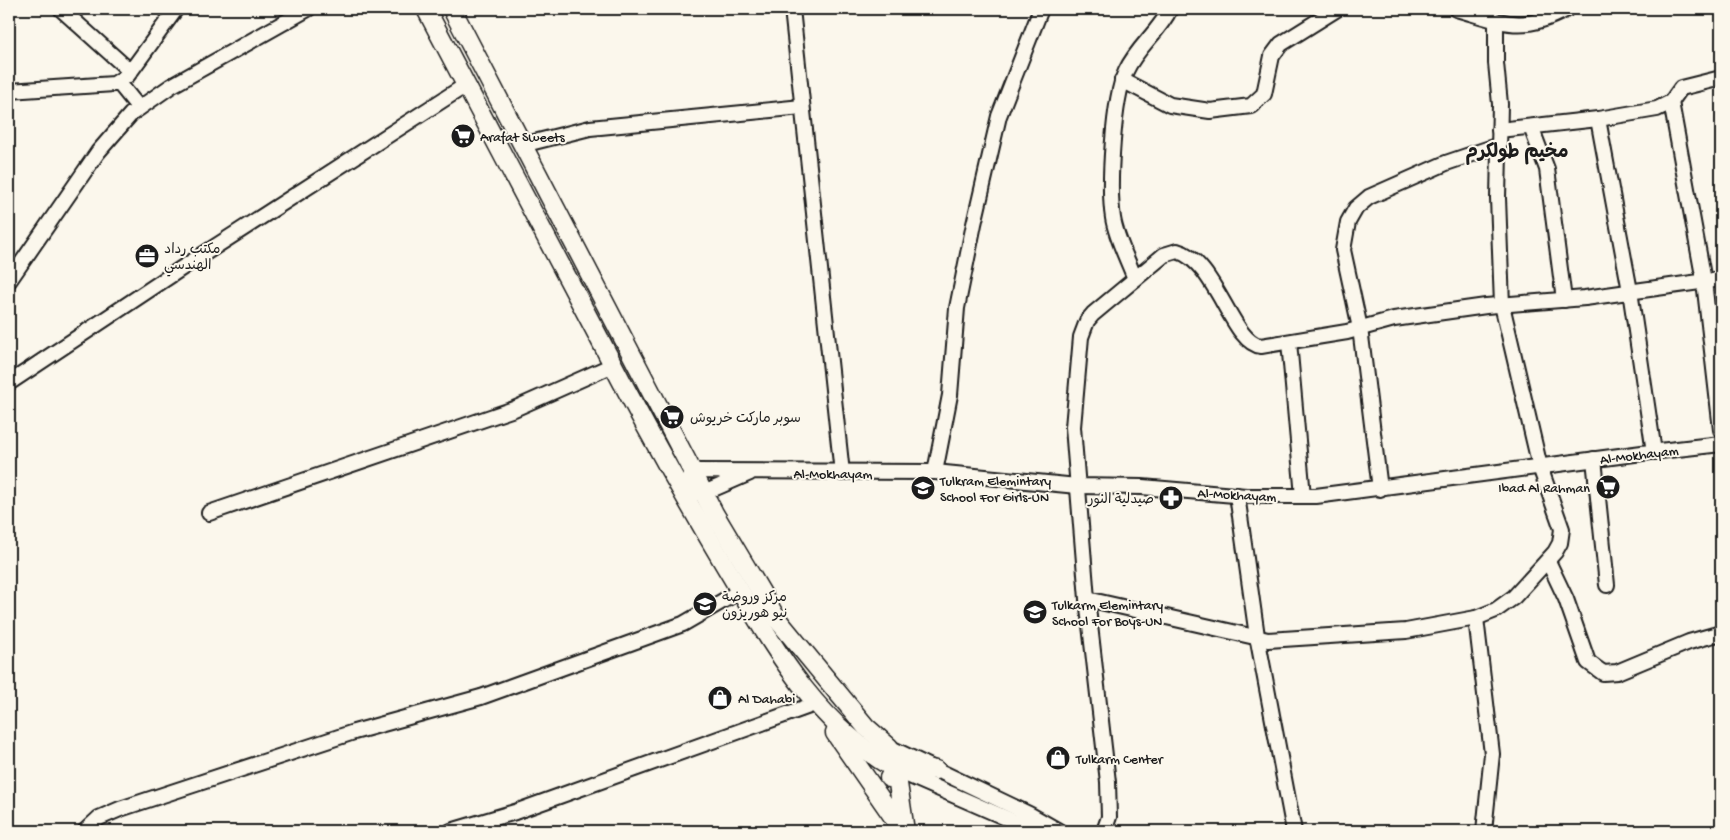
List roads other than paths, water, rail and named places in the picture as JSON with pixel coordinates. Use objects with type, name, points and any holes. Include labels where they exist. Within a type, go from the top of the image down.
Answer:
[{"type":"main road","points":[[426,9],[683,494],[770,642],[904,831]]},
{"type":"main road","points":[[452,9],[704,493],[777,619],[866,727],[889,746],[896,770]]},
{"type":"main road","points":[[815,704],[861,748],[896,770]]},
{"type":"main road","points":[[904,831],[891,811],[887,794],[887,781],[896,770],[910,766],[936,770]]},
{"type":"street","points":[[61,9],[130,72]]},
{"type":"street","points":[[9,91],[106,87],[118,82],[130,72],[176,9]]},
{"type":"street","points":[[9,281],[113,132],[139,108],[171,86],[308,9]]},
{"type":"street","points":[[792,9],[842,473]]},
{"type":"street","points":[[935,472],[950,395],[957,308],[974,224],[999,116],[1041,9]]},
{"type":"street","points":[[1135,279],[1113,219],[1112,153],[1122,80],[1134,57],[1160,25],[1170,9]]},
{"type":"street","points":[[1122,80],[1170,105],[1210,111],[1251,106],[1264,94],[1272,56],[1281,44],[1337,9]]},
{"type":"street","points":[[1456,9],[1510,24],[1528,25],[1551,18],[1567,9]]},
{"type":"street","points":[[1088,599],[1261,642],[1406,631],[1476,618],[1505,604],[1548,561],[1560,543],[1562,529],[1540,467],[1502,305],[1498,198],[1500,130],[1496,20]]},
{"type":"street","points":[[1500,130],[1598,119],[1657,109],[1671,102],[1681,88],[1721,78]]},
{"type":"street","points":[[118,82],[139,108]]},
{"type":"street","points":[[9,383],[182,268],[466,85]]},
{"type":"street","points":[[1671,102],[1704,282],[1721,430]]},
{"type":"street","points":[[522,145],[590,128],[802,107]]},
{"type":"street","points":[[1598,119],[1630,291],[1654,452]]},
{"type":"street","points":[[1531,127],[1547,169],[1564,300]]},
{"type":"street","points":[[1380,489],[1360,328],[1343,250],[1351,215],[1369,196],[1446,163],[1499,145]]},
{"type":"street","points":[[1104,831],[1109,817],[1108,782],[1077,486],[1074,427],[1084,328],[1093,314],[1170,252],[1185,253],[1211,281],[1249,343],[1261,346],[1360,328],[1394,319],[1502,305],[1564,300],[1721,279]]},
{"type":"street","points":[[1289,342],[1303,496]]},
{"type":"street","points":[[209,513],[514,409],[613,365]]},
{"type":"street","name":"Al-Mokhayam","points":[[693,472],[935,472],[1077,486],[1142,487],[1237,495],[1303,496],[1380,489],[1594,459],[1721,444]]},
{"type":"street","points":[[1594,459],[1607,585]]},
{"type":"street","points":[[693,472],[683,494],[704,493],[750,473]]},
{"type":"street","points":[[1237,495],[1294,831]]},
{"type":"street","points":[[1548,561],[1566,599],[1584,655],[1597,671],[1611,674],[1689,642],[1721,633]]},
{"type":"street","points":[[85,831],[100,818],[120,809],[354,732],[481,697],[674,627],[740,591]]},
{"type":"street","points":[[1476,618],[1492,754],[1484,831]]},
{"type":"street","points":[[451,831],[515,812],[815,704]]},
{"type":"street","points":[[889,746],[1059,831]]},
{"type":"street","points":[[896,770],[1036,831]]},
{"type":"place","name":"Arafat Sweets","points":[[463,136]]},
{"type":"place","name":"مكتب رداد الهندسي","points":[[147,256]]},
{"type":"place","name":"سوبر ماركت خريوش","points":[[672,417]]},
{"type":"place","name":"Ibad Al Rahman","points":[[1608,487]]},
{"type":"place","name":"Tulkram Elemintary School For Girls-UN","points":[[923,488]]},
{"type":"place","name":"صيدلية النور","points":[[1171,498]]},
{"type":"place","name":"مركز وروضة نيو هوريزون","points":[[705,604]]},
{"type":"place","name":"Tulkarm Elemintary School For Boys-UN","points":[[1035,612]]},
{"type":"place","name":"Al Dahabi","points":[[720,698]]},
{"type":"place","name":"Tulkarm Center","points":[[1058,758]]},
{"type":"district","name":"مخيم طولكرم","points":[[1517,150]]}]
